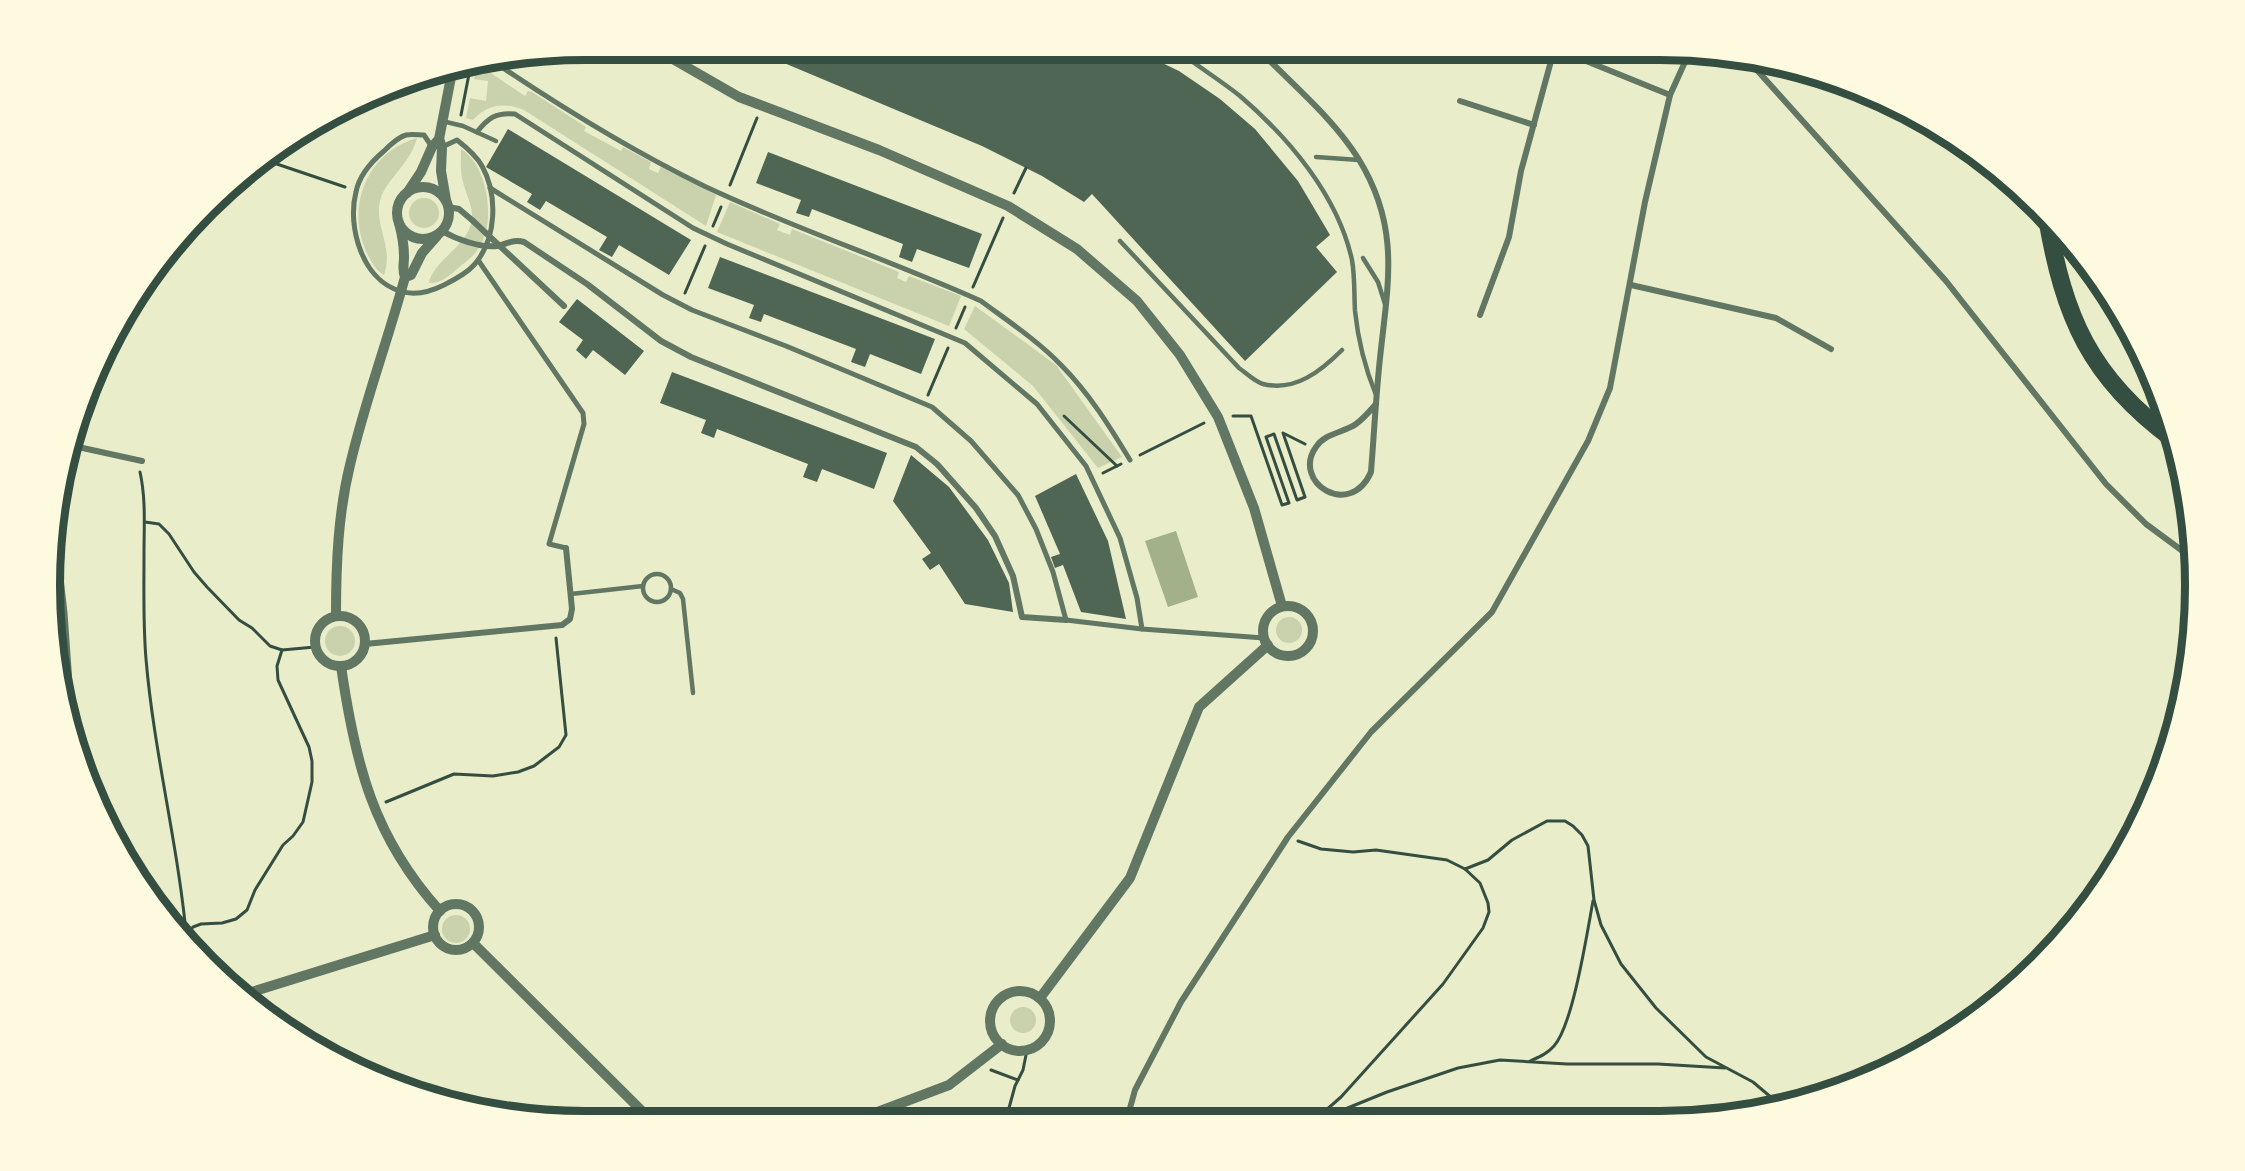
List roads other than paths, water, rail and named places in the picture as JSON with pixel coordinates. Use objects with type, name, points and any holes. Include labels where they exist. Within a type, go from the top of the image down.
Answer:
[{"type":"highway","points":[[2050,233],[2064,296],[2075,325],[2094,360],[2128,400],[2160,428]]},
{"type":"street","points":[[674,60],[739,97],[879,150],[1008,206],[1077,249],[1137,301],[1180,355],[1218,417],[1254,508],[1282,606]]},
{"type":"street","points":[[1269,60],[1338,130],[1359,160],[1383,210],[1388,242],[1389,273],[1371,472],[1367,482],[1359,490],[1350,494],[1340,496],[1320,488],[1310,469],[1314,449],[1321,441],[1355,424],[1376,404]]},
{"type":"street","points":[[1480,315],[1509,237],[1521,171],[1552,60]]},
{"type":"street","points":[[1582,60],[1670,95]]},
{"type":"street","points":[[1129,1111],[1135,1090],[1181,1002],[1288,837],[1371,732],[1492,612],[1588,441],[1610,388],[1645,202],[1670,95],[1686,61]]},
{"type":"street","points":[[501,67],[620,142],[726,195],[981,301],[1061,365],[1100,413],[1130,460]]},
{"type":"street","points":[[1756,69],[1946,281],[2106,484],[2146,524],[2184,552]]},
{"type":"street","points":[[405,277],[411,275],[422,254],[441,232],[448,219],[448,205],[438,144],[451,78]]},
{"type":"street","points":[[1460,101],[1534,125]]},
{"type":"street","points":[[477,132],[494,115],[515,114],[693,228],[965,343],[1036,404],[1086,466],[1120,538],[1137,598],[1142,629]]},
{"type":"street","points":[[406,135],[424,135],[438,144],[457,140],[482,164],[490,188],[493,216],[489,236],[478,260],[456,279],[435,290],[419,293],[401,292],[387,286],[375,276],[365,259],[356,237],[353,216],[356,191],[363,173],[377,157],[406,135]]},
{"type":"street","points":[[336,615],[340,524],[349,467],[405,277],[402,271],[403,238],[398,207],[438,144]]},
{"type":"street","points":[[406,193],[413,189],[429,188],[437,191],[448,205],[459,209],[564,306]]},
{"type":"street","points":[[490,188],[681,304],[932,407],[971,441],[1018,495],[1036,529],[1049,561],[1066,620]]},
{"type":"street","points":[[399,223],[410,235],[417,238],[425,239],[441,232],[485,246],[500,246],[513,241],[524,242],[594,290],[654,336],[691,357],[915,447],[952,479],[995,536],[1013,576],[1022,617],[1266,642]]},
{"type":"street","points":[[365,644],[555,626],[562,625],[570,619],[572,609],[566,548],[549,544],[585,424],[583,413],[478,260]]},
{"type":"street","points":[[1631,285],[1776,318],[1831,349]]},
{"type":"street","points":[[79,446],[142,460]]},
{"type":"street","points":[[60,576],[71,690]]},
{"type":"street","points":[[1282,606],[1298,608],[1305,612],[1312,627],[1310,643],[1298,654],[1289,655],[1274,651],[1266,642],[1264,622],[1268,615],[1282,606]]},
{"type":"street","points":[[336,615],[344,615],[358,622],[365,644],[363,651],[354,662],[341,666],[325,662],[315,647],[314,639],[321,623],[336,615]]},
{"type":"street","points":[[1040,998],[1130,878],[1199,707],[1266,642]]},
{"type":"street","points":[[341,666],[355,749],[373,807],[397,853],[424,893],[440,911]]},
{"type":"street","points":[[456,904],[472,911],[479,927],[473,943],[462,950],[442,946],[435,935],[434,922],[440,911],[456,904]]},
{"type":"street","points":[[253,992],[435,935]]},
{"type":"street","points":[[473,943],[642,1111]]},
{"type":"street","points":[[1023,991],[1040,998],[1047,1006],[1050,1016],[1047,1036],[1040,1044],[1027,1050],[1011,1049],[1002,1044],[992,1029],[993,1010],[998,1001],[1013,992],[1023,991]]},
{"type":"street","points":[[880,1111],[949,1085],[1002,1044]]},
{"type":"lane","points":[[1191,60],[1239,95],[1272,126],[1303,162],[1327,198],[1347,241],[1352,264],[1355,312],[1366,371],[1377,396]]},
{"type":"lane","points":[[442,121],[477,132],[496,141]]},
{"type":"lane","points":[[1316,157],[1359,160]]},
{"type":"lane","points":[[1120,241],[1239,368],[1262,384],[1289,385],[1320,372],[1342,350]]},
{"type":"lane","points":[[1363,258],[1378,282],[1386,305]]},
{"type":"lane","points":[[670,589],[664,600],[658,602],[647,598],[643,586],[645,580],[655,574],[666,578],[670,589],[680,593],[683,599],[693,693]]},
{"type":"lane","points":[[571,594],[643,586]]}]
